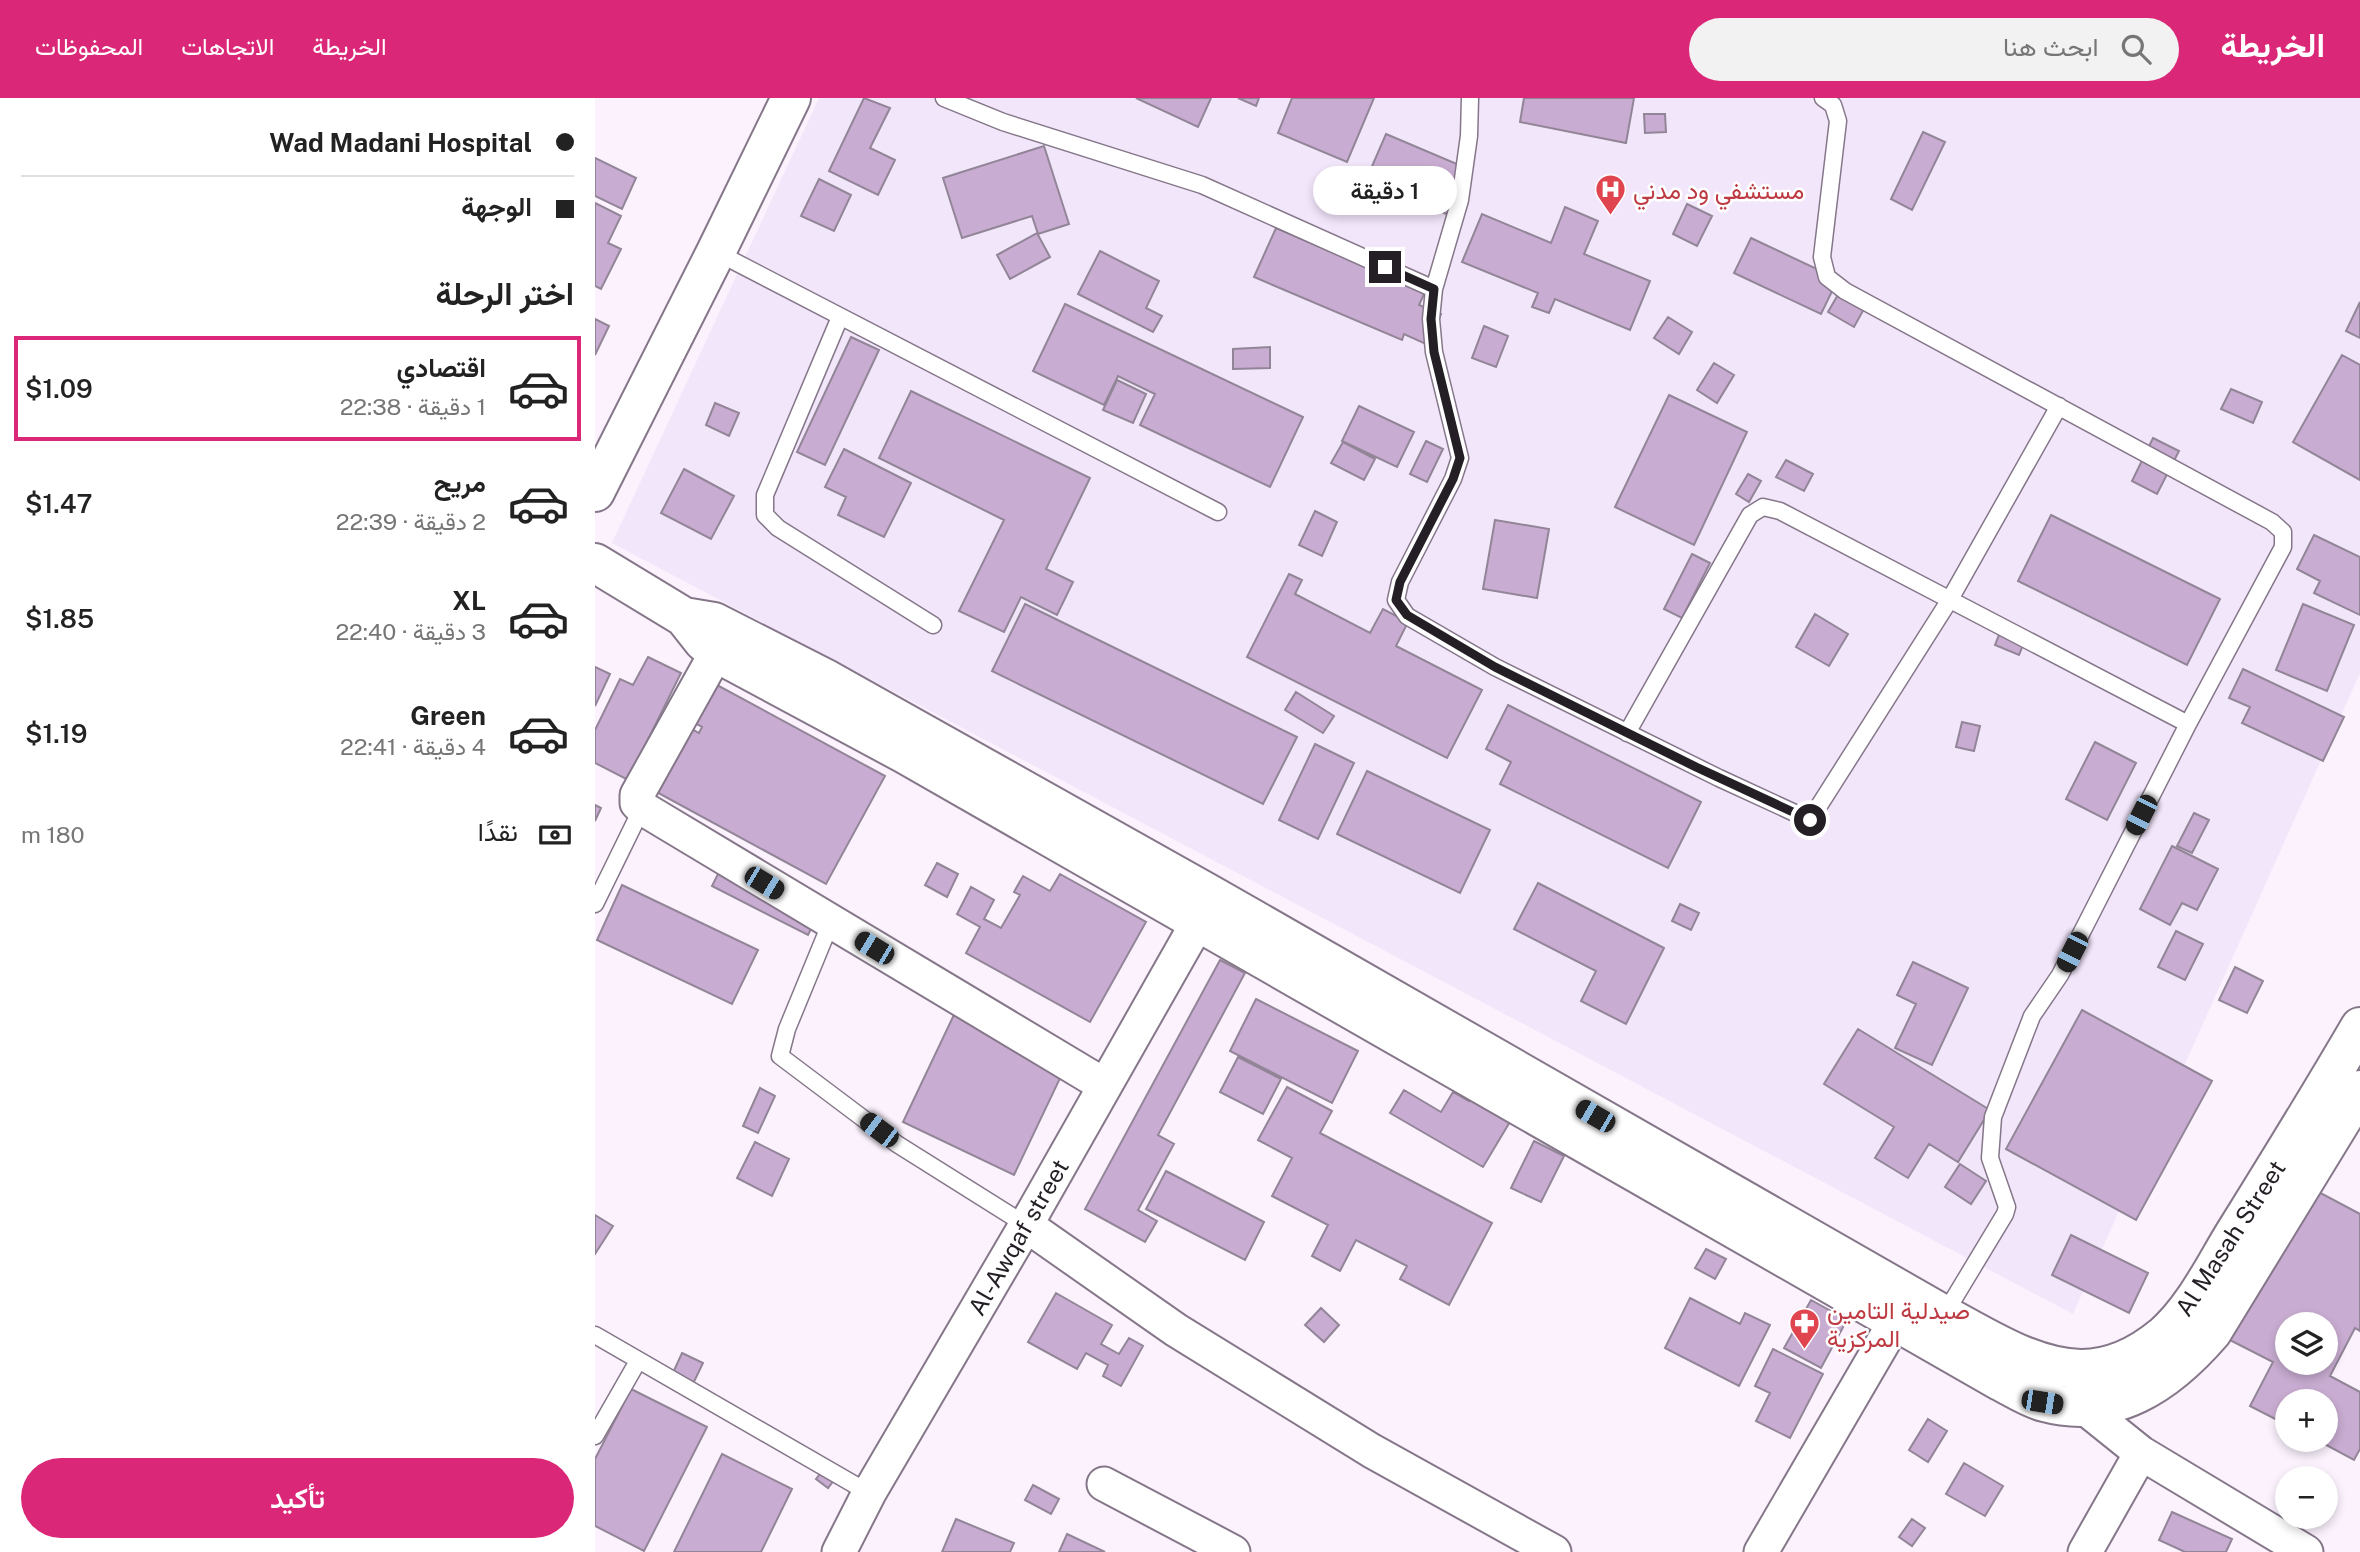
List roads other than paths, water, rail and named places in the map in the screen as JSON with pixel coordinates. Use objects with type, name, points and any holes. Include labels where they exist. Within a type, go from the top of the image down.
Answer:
[{"type":"main road","points":[[595,492],[791,98]]},
{"type":"main road","points":[[595,564],[684,617],[703,641],[723,641],[839,687],[1394,1018],[1903,1309],[2000,1381],[2042,1402],[2085,1408]]},
{"type":"main road","points":[[723,641],[905,754],[1198,922],[1394,1018]]},
{"type":"main road","name":"Al Masah Street","points":[[1903,1309],[1944,1315],[2015,1352],[2052,1366],[2082,1369],[2113,1365],[2141,1352],[2164,1335],[2184,1311],[2273,1172],[2360,1027]]},
{"type":"main road","name":"Al Masah Street","points":[[2085,1408],[2129,1398],[2162,1381],[2191,1357],[2212,1332],[2354,1112]]},
{"type":"street","points":[[723,641],[636,795],[636,803],[1104,1085]]},
{"type":"street","name":"Al-Awqaf street","points":[[839,1552],[869,1493],[1026,1225],[1198,922]]},
{"type":"street","points":[[1026,1225],[1176,1330],[1372,1451],[1541,1549]]},
{"type":"street","points":[[1762,1552],[1903,1309]]},
{"type":"street","points":[[2082,1369],[2085,1408],[2141,1454],[2307,1552]]},
{"type":"street","points":[[2085,1552],[2141,1454]]},
{"type":"street","points":[[1104,1484],[1172,1518],[1219,1549]]},
{"type":"lane","points":[[944,98],[1014,126],[1202,185],[1434,289]]},
{"type":"lane","points":[[1469,98],[1469,136],[1460,200],[1434,289],[1431,319],[1434,352],[1460,458],[1453,479],[1400,582],[1396,600],[1407,615],[1495,667],[1810,820],[1949,601],[2059,406]]},
{"type":"lane","points":[[1823,98],[1833,106],[1838,121],[1822,257],[1827,277],[1845,291],[2272,522],[2283,533],[2283,547],[2187,724],[2060,975],[2032,1016],[1993,1117],[1990,1158],[2007,1207],[2005,1214],[1944,1315]]},
{"type":"lane","points":[[716,252],[1217,512]]},
{"type":"lane","points":[[840,317],[765,495],[765,515],[778,528],[933,625]]},
{"type":"lane","points":[[1627,733],[1750,515],[1763,507],[1780,510],[2187,724]]},
{"type":"lane","points":[[595,904],[642,808]]},
{"type":"lane","points":[[831,922],[787,1029],[780,1056],[897,1144],[1026,1225]]},
{"type":"lane","points":[[595,1335],[869,1493]]},
{"type":"lane","points":[[595,1436],[638,1361]]},
{"type":"place","name":"مستشفي ود مدني","points":[[1610,217]]},
{"type":"place","name":"صيدلية التامين المركزية","points":[[1804,1351]]}]
